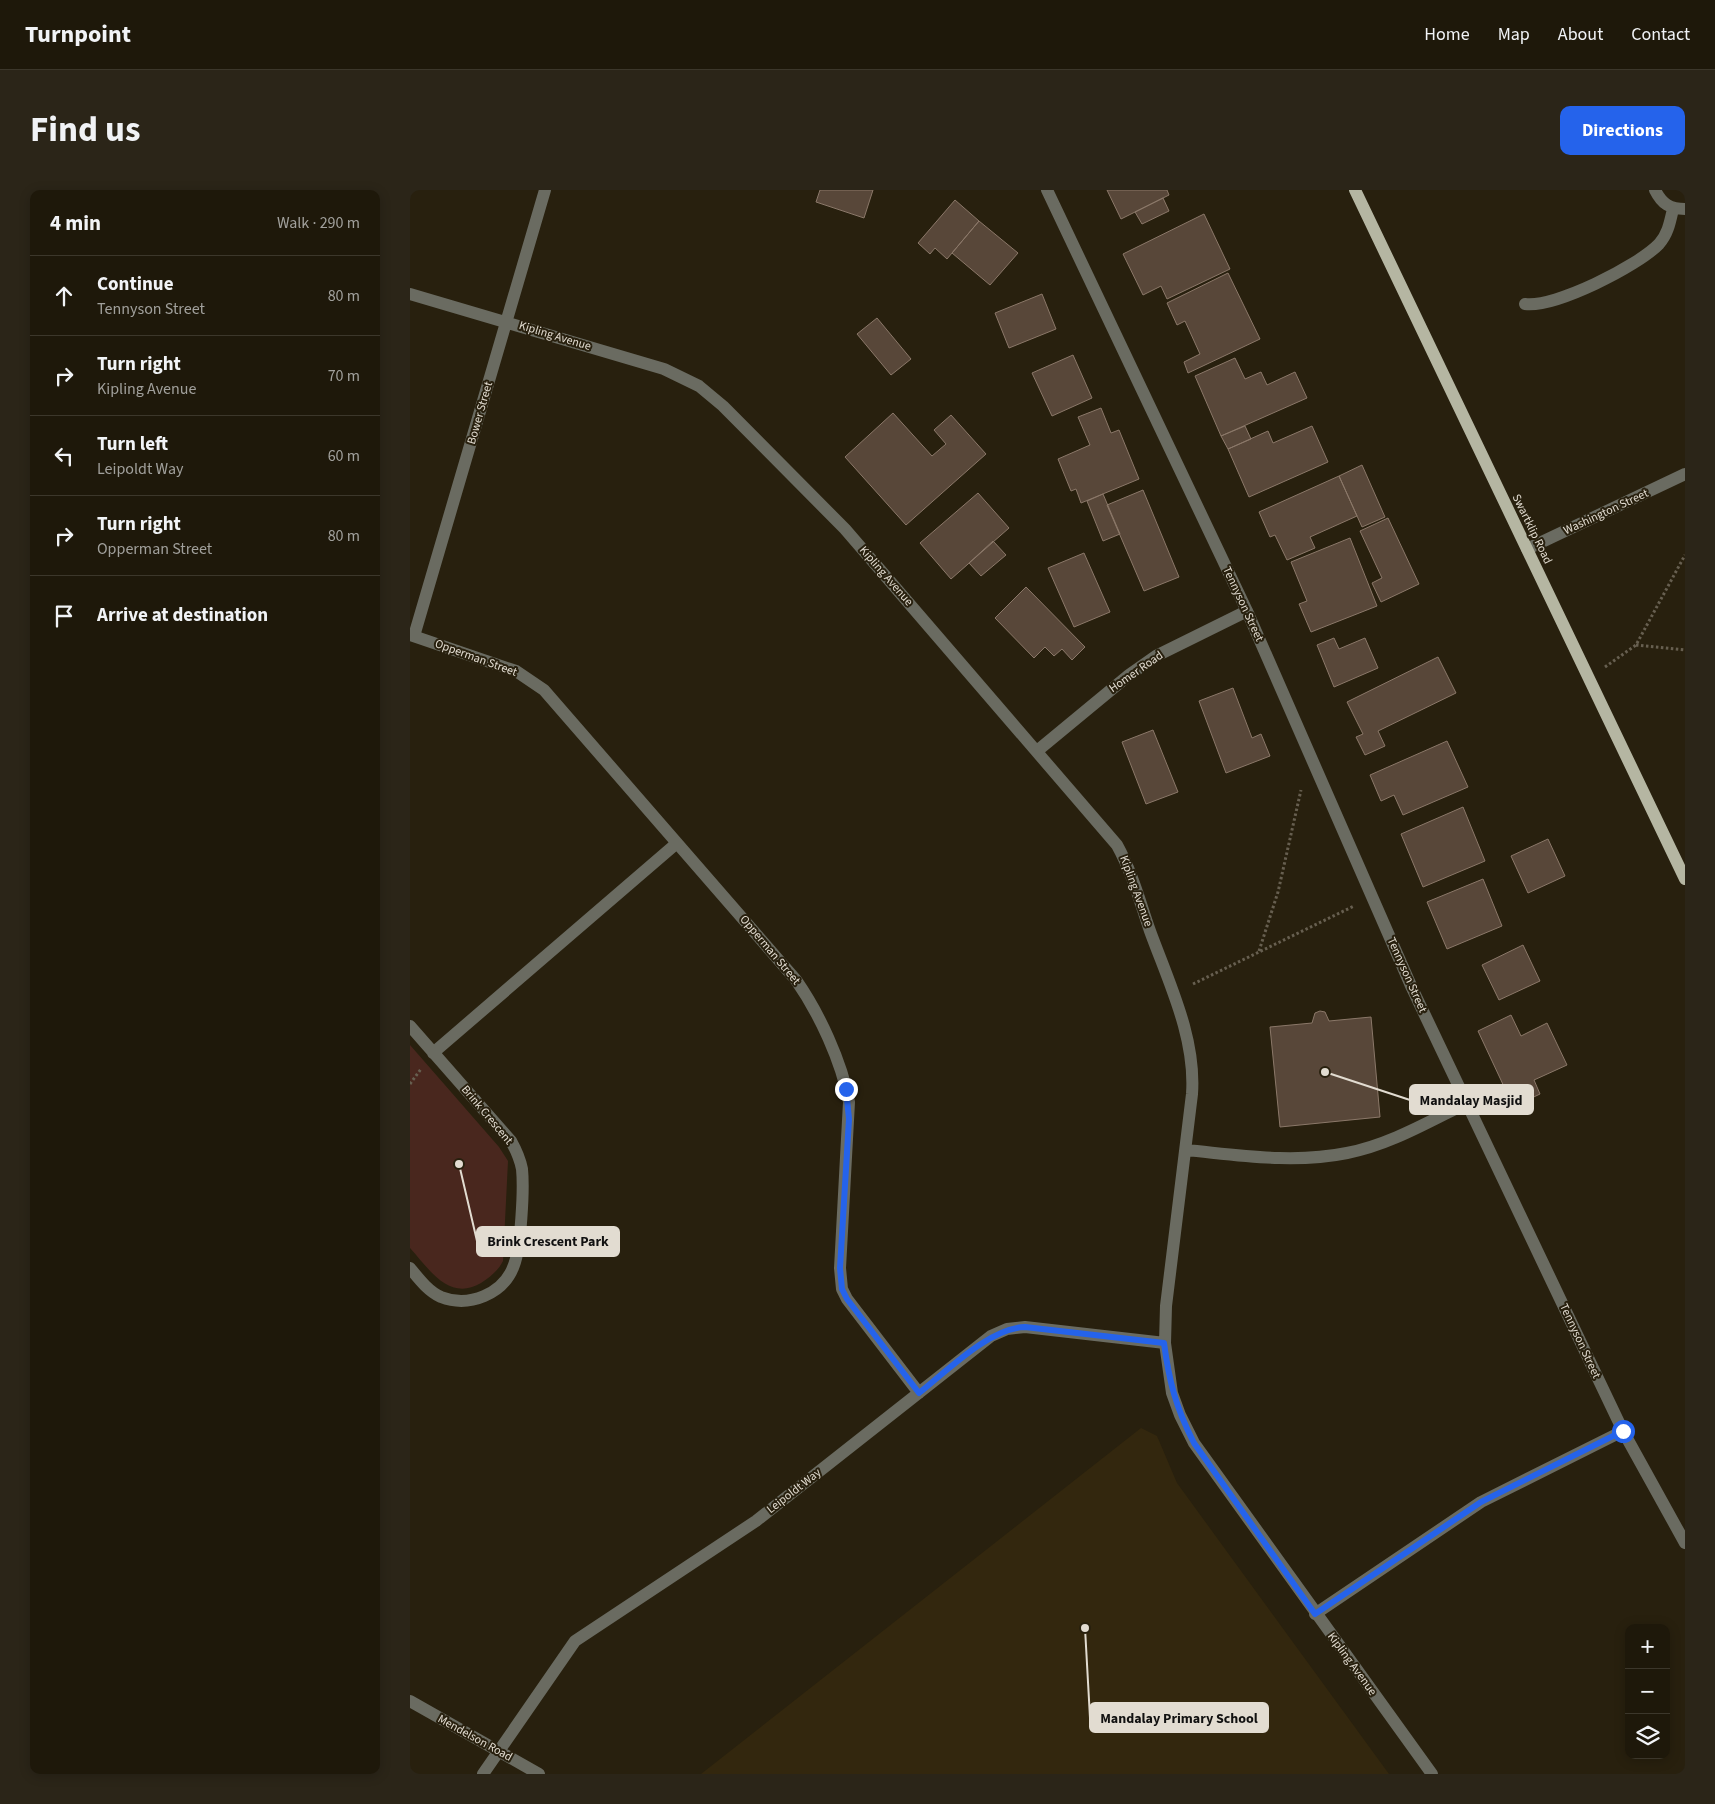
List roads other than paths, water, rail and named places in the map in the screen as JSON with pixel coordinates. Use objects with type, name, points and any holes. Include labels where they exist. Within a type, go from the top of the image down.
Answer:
[{"type":"main road","name":"Swartklip Road","points":[[1355,190],[1685,879]]},
{"type":"street","name":"Bower Street","points":[[412,635],[546,190]]},
{"type":"street","name":"Tennyson Street","points":[[1047,190],[1247,611],[1372,897],[1467,1103],[1623,1431],[1685,1543]]},
{"type":"street","points":[[1525,304],[1535,305],[1569,295],[1644,257],[1666,234],[1679,209],[1660,200],[1655,190]]},
{"type":"street","name":"Kipling Avenue","points":[[410,294],[507,321],[664,369],[680,375],[698,386],[723,406],[845,529],[1104,828],[1124,856],[1172,994],[1193,1062],[1193,1086],[1166,1306],[1164,1343],[1172,1392],[1180,1416],[1194,1443],[1315,1614],[1432,1774]]},
{"type":"street","name":"Washington Street","points":[[1527,550],[1685,474]]},
{"type":"street","name":"Homer Road","points":[[1037,751],[1128,675],[1156,656],[1247,611]]},
{"type":"street","name":"Opperman Street","points":[[412,635],[516,671],[544,690],[796,980],[820,1016],[846,1089],[848,1102],[840,1268],[842,1289],[853,1308],[919,1393]]},
{"type":"street","points":[[433,1053],[677,843]]},
{"type":"street","name":"Brink Crescent","points":[[410,1026],[511,1141],[516,1149],[522,1178],[518,1252],[514,1266],[507,1279],[496,1289],[483,1297],[469,1301],[441,1297],[428,1289],[410,1268]]},
{"type":"street","points":[[1186,1150],[1282,1159],[1348,1153],[1389,1141],[1467,1103]]},
{"type":"street","name":"Leipoldt Way","points":[[483,1774],[575,1641],[756,1521],[991,1336],[1007,1329],[1025,1327],[1164,1343]]},
{"type":"street","points":[[1315,1614],[1481,1502],[1623,1431]]},
{"type":"street","name":"Mendelson Road","points":[[410,1701],[540,1774]]},
{"type":"place","name":"Mandalay Masjid","points":[[1325,1072]]},
{"type":"place","name":"Brink Crescent Park","points":[[459,1164]]},
{"type":"place","name":"Mandalay Primary School","points":[[1085,1628]]}]
